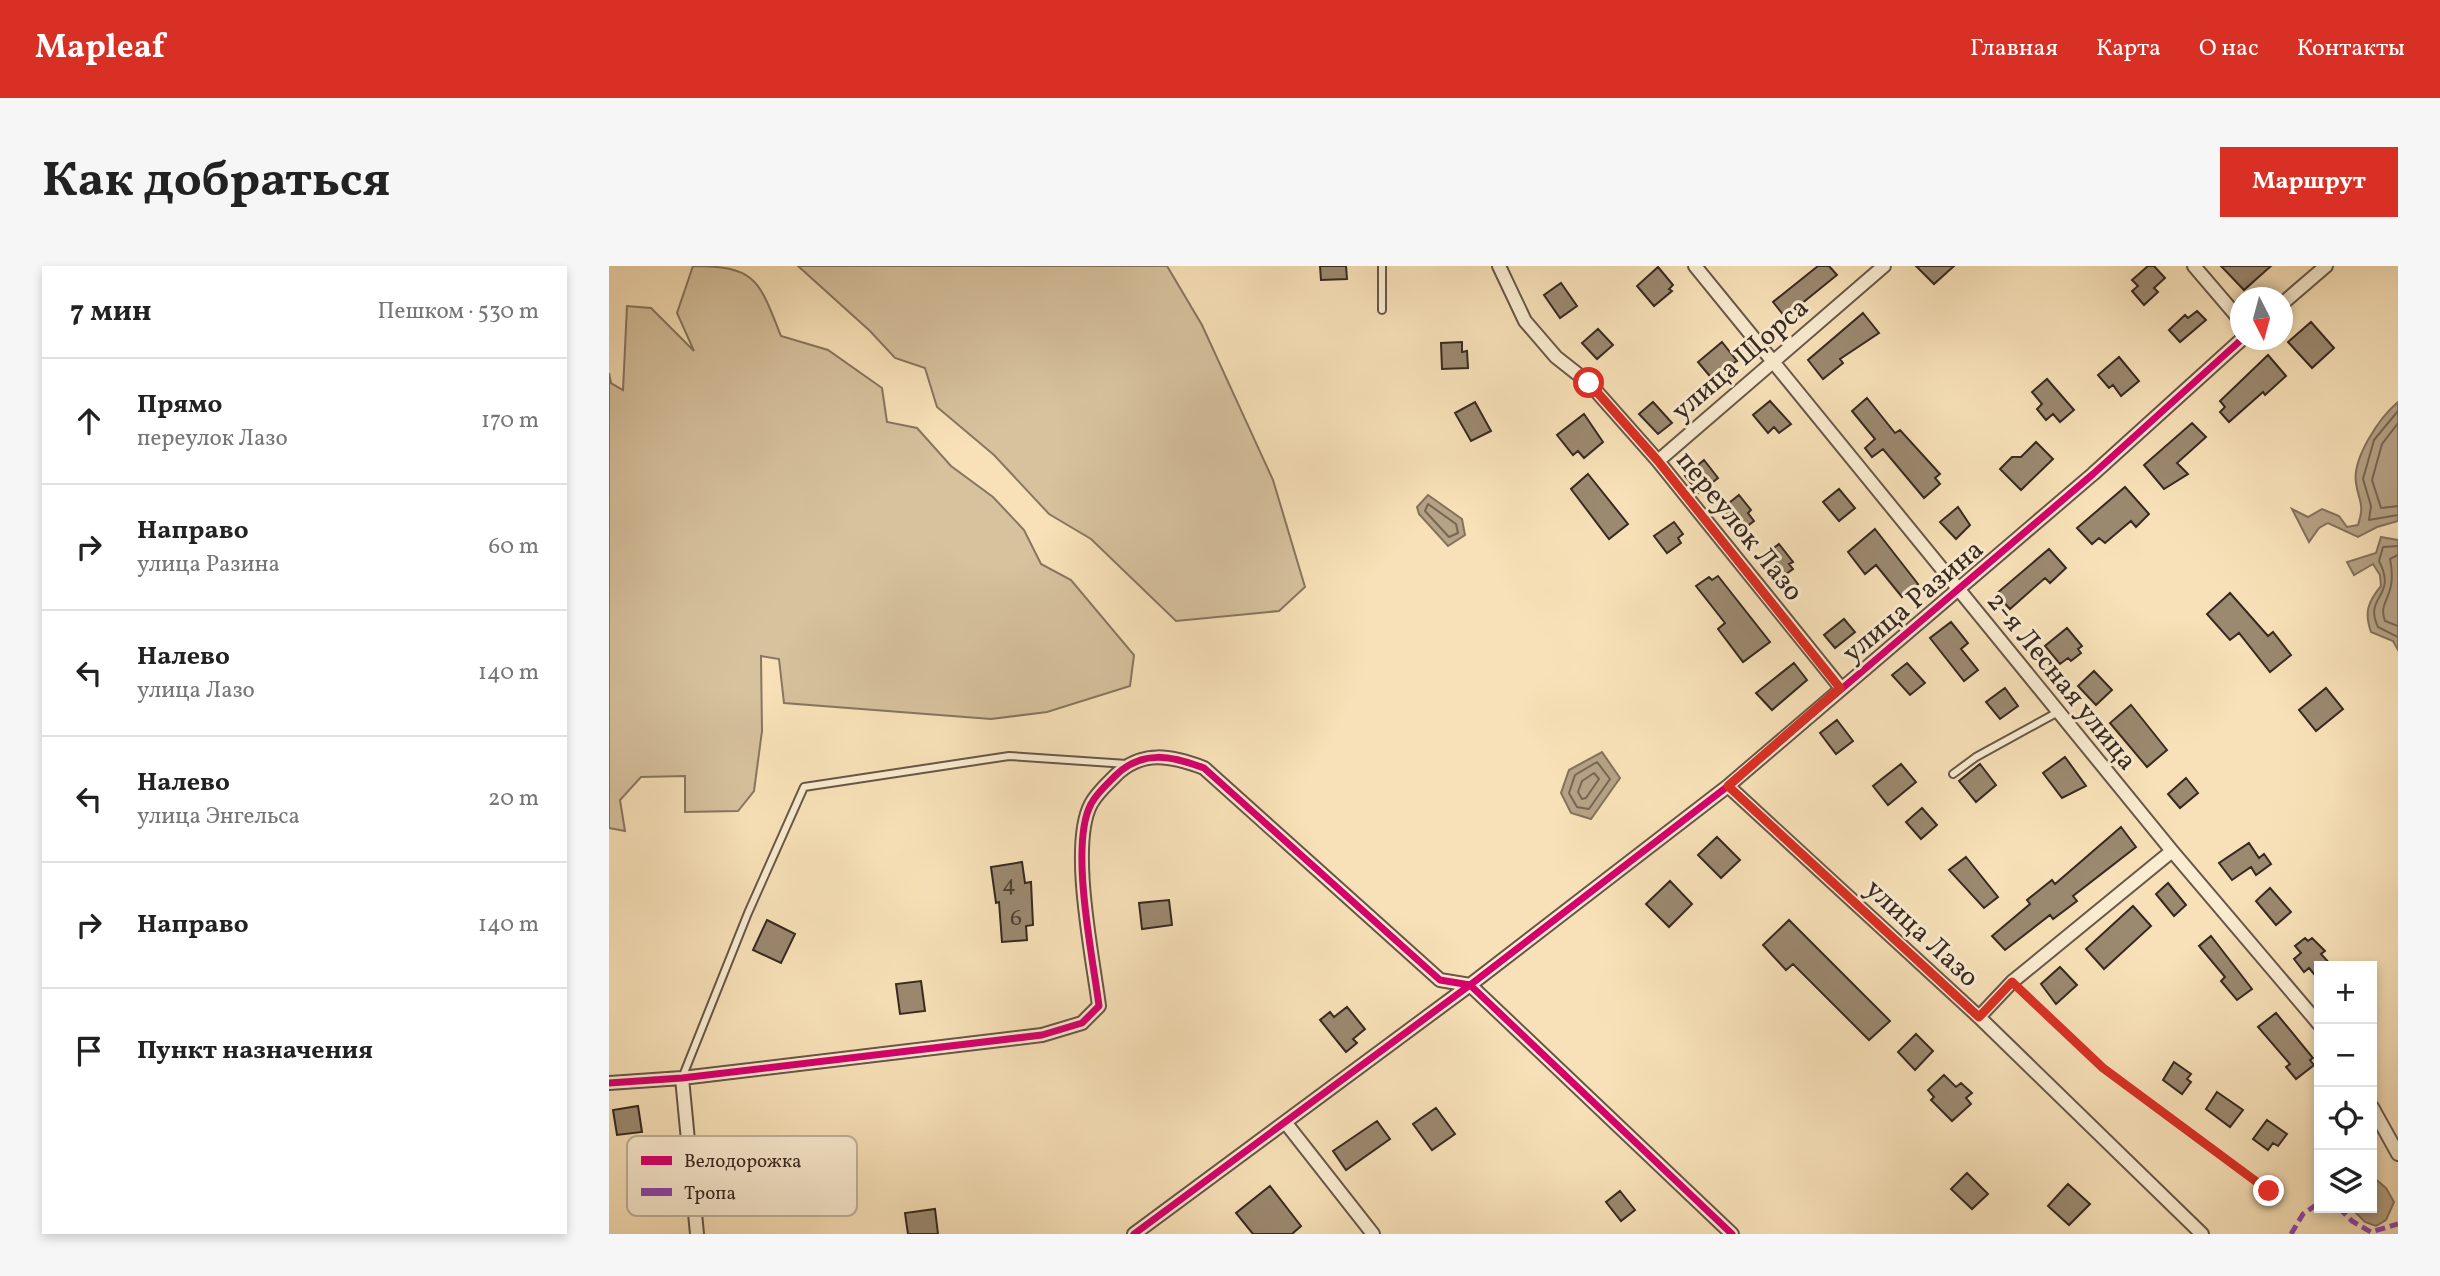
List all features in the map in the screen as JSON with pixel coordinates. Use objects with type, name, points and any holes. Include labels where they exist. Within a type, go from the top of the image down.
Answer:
[{"type":"street","name":"переулок Лазо","points":[[1499,266],[1525,321],[1556,356],[1589,383],[1658,461],[1840,688]]},
{"type":"street","name":"2-я Лесная улица","points":[[1695,266],[2172,851],[2314,1018]]},
{"type":"street","name":"улица Щорса","points":[[1658,461],[1884,266]]},
{"type":"street","points":[[2195,266],[2230,308]]},
{"type":"street","points":[[2293,294],[2326,266]]},
{"type":"street","name":"улица Разина","points":[[1134,1234],[1470,985],[1728,786],[2093,474],[2230,350]]},
{"type":"street","points":[[609,1083],[682,1078],[1042,1035],[1082,1023],[1099,1006],[1080,850],[1084,824],[1091,804],[1126,764],[1172,756],[1204,768],[1440,979],[1470,985],[1732,1234]]},
{"type":"street","name":"улица Лазо","points":[[1728,786],[1979,1017],[2201,1234]]},
{"type":"street","points":[[1979,1017],[2012,982],[2172,851]]},
{"type":"street","points":[[682,1078],[688,1136]]},
{"type":"street","points":[[2377,1116],[2398,1154]]},
{"type":"street","points":[[1285,1122],[1373,1234]]},
{"type":"street","points":[[695,1216],[697,1234]]},
{"type":"lane","points":[[1382,266],[1382,310]]},
{"type":"lane","points":[[1953,774],[1976,757],[2058,712]]},
{"type":"lane","points":[[682,1078],[748,913],[804,787],[1009,756],[1126,764]]},
{"type":"path","points":[[2012,982],[2103,1068],[2269,1191]]},
{"type":"shaded area","points":[[693,266],[731,269],[753,280],[767,302],[781,336],[828,350],[882,388],[887,422],[917,428],[951,466],[993,497],[1024,530],[1041,564],[1071,580],[1134,655],[1130,686],[1047,712],[991,719],[784,703],[779,659],[761,656],[762,731],[754,791],[738,811],[685,812],[685,776],[641,777],[620,800],[625,831],[609,828],[609,373],[611,383],[623,390],[627,306],[651,308],[694,351],[677,313]]},
{"type":"shaded area","points":[[798,266],[1167,266],[1202,325],[1273,480],[1305,587],[1279,611],[1176,621],[1091,539],[1049,514],[994,455],[937,407],[925,368],[895,358],[870,331]]},
{"type":"water","points":[[2398,402],[2398,521],[2377,527],[2358,537],[2328,523],[2319,528],[2309,542],[2292,509],[2308,517],[2322,509],[2339,516],[2347,527],[2358,525],[2361,507],[2356,483],[2358,462],[2383,417]]},
{"type":"water","points":[[1428,495],[1462,519],[1465,535],[1448,546],[1419,514],[1417,507]]},
{"type":"water","points":[[2381,537],[2398,540],[2398,650],[2393,641],[2371,632],[2369,625],[2369,608],[2381,586],[2380,575],[2373,564],[2354,575],[2347,562],[2376,553]]},
{"type":"water","points":[[1602,752],[1620,778],[1591,819],[1571,813],[1561,793],[1569,770]]},
{"type":"water","points":[[2377,1180],[2386,1188],[2394,1202],[2386,1220],[2376,1226],[2365,1222],[2356,1213],[2377,1213]]},
{"type":"building","points":[[1320,266],[1346,266],[1347,279],[1321,280]]},
{"type":"building","points":[[1818,266],[1829,266],[1837,275],[1785,317],[1773,302]]},
{"type":"building","points":[[1916,266],[1954,266],[1934,284]]},
{"type":"building","points":[[2148,266],[2154,266],[2165,278],[2154,288],[2158,292],[2144,305],[2132,291],[2138,286],[2132,280]]},
{"type":"building","points":[[2221,266],[2271,266],[2247,287],[2241,287]]},
{"type":"building","points":[[1658,267],[1673,285],[1669,289],[1672,291],[1654,306],[1637,286]]},
{"type":"building","points":[[1561,283],[1577,306],[1560,318],[1544,295]]},
{"type":"building","points":[[2197,311],[2206,320],[2180,342],[2169,330],[2185,315],[2188,318]]},
{"type":"building","points":[[1863,313],[1879,333],[1840,359],[1843,363],[1823,379],[1808,360]]},
{"type":"building","points":[[2311,322],[2334,348],[2312,368],[2293,347],[2293,338]]},
{"type":"building","points":[[1598,329],[1613,345],[1597,359],[1582,343]]},
{"type":"building","points":[[1462,342],[1462,352],[1467,351],[1468,368],[1442,369],[1441,343]]},
{"type":"building","points":[[1722,342],[1737,361],[1732,364],[1737,370],[1725,380],[1721,375],[1714,381],[1698,362]]},
{"type":"building","points":[[2268,355],[2286,376],[2229,422],[2220,412],[2225,407],[2220,401]]},
{"type":"building","points":[[2119,357],[2139,381],[2121,396],[2113,385],[2109,388],[2098,375]]},
{"type":"building","points":[[2047,379],[2074,410],[2060,422],[2053,414],[2046,420],[2037,409],[2042,404],[2032,392]]},
{"type":"building","points":[[1867,398],[1895,433],[1900,430],[1940,474],[1935,478],[1940,484],[1924,498],[1883,449],[1872,457],[1865,448],[1875,439],[1852,411]]},
{"type":"building","points":[[1770,401],[1791,424],[1779,433],[1774,427],[1768,433],[1753,415]]},
{"type":"building","points":[[1475,402],[1491,431],[1471,441],[1455,413]]},
{"type":"building","points":[[1653,402],[1672,423],[1658,434],[1639,414]]},
{"type":"building","points":[[1584,414],[1603,442],[1584,458],[1578,451],[1573,455],[1557,435]]},
{"type":"building","points":[[2192,423],[2206,437],[2177,463],[2188,474],[2164,489],[2144,465]]},
{"type":"building","points":[[2036,442],[2053,459],[2021,490],[2000,469],[2012,457],[2021,457]]},
{"type":"building","points":[[1704,460],[1718,478],[1699,493],[1685,476]]},
{"type":"building","points":[[1588,474],[1628,524],[1609,539],[1571,489]]},
{"type":"building","points":[[2125,487],[2149,514],[2136,527],[2131,521],[2105,543],[2099,538],[2092,544],[2077,528]]},
{"type":"building","points":[[1839,489],[1855,508],[1839,521],[1823,502]]},
{"type":"building","points":[[1739,495],[1751,510],[1748,513],[1754,521],[1741,531],[1720,510]]},
{"type":"building","points":[[1958,507],[1970,525],[1956,539],[1940,522]]},
{"type":"building","points":[[1674,522],[1683,534],[1678,538],[1681,543],[1667,553],[1654,536]]},
{"type":"building","points":[[1875,529],[1918,584],[1902,597],[1876,565],[1865,574],[1848,552]]},
{"type":"building","points":[[1779,544],[1793,562],[1789,564],[1793,569],[1783,576],[1780,571],[1775,575],[1761,558]]},
{"type":"building","points":[[2049,549],[2066,568],[2050,583],[2045,578],[2010,609],[1996,594]]},
{"type":"building","points":[[1718,576],[1770,642],[1743,662],[1718,629],[1725,623],[1696,586],[1709,577],[1712,580]]},
{"type":"building","points":[[2230,593],[2268,636],[2273,632],[2291,655],[2270,672],[2239,633],[2230,640],[2207,614]]},
{"type":"building","points":[[1844,619],[1855,632],[1835,648],[1824,635]]},
{"type":"building","points":[[1951,622],[1968,643],[1961,649],[1978,670],[1964,681],[1930,638]]},
{"type":"building","points":[[2067,628],[2082,646],[2078,649],[2081,653],[2071,661],[2068,658],[2060,664],[2045,646]]},
{"type":"building","points":[[1794,663],[1807,680],[1772,710],[1756,693]]},
{"type":"building","points":[[1907,663],[1925,683],[1910,695],[1892,675]]},
{"type":"building","points":[[2094,671],[2112,690],[2096,705],[2078,686]]},
{"type":"building","points":[[2005,688],[2018,706],[2000,719],[1986,702]]},
{"type":"building","points":[[2326,688],[2343,709],[2316,731],[2299,710]]},
{"type":"building","points":[[2131,705],[2167,750],[2147,767],[2110,723]]},
{"type":"building","points":[[1837,720],[1853,741],[1836,754],[1820,733]]},
{"type":"building","points":[[2065,757],[2086,786],[2062,798],[2043,773]]},
{"type":"building","points":[[1901,764],[1916,782],[1888,805],[1873,786]]},
{"type":"building","points":[[1980,764],[1996,785],[1976,802],[1959,781]]},
{"type":"building","points":[[2186,778],[2198,793],[2180,808],[2168,794]]},
{"type":"building","points":[[1922,808],[1937,825],[1921,839],[1906,822]]},
{"type":"building","points":[[2121,827],[2136,847],[2073,896],[2077,901],[2053,919],[2050,915],[2005,950],[1992,936],[2030,904],[2027,900],[2052,880],[2055,884]]},
{"type":"building","points":[[1717,837],[1740,860],[1721,878],[1698,855]]},
{"type":"building","points":[[2249,843],[2259,858],[2264,854],[2271,864],[2256,875],[2251,867],[2232,880],[2219,863]]},
{"type":"building","points":[[1966,857],[1998,897],[1984,908],[1949,870]]},
{"type":"building","points":[[1022,862],[1025,883],[1031,882],[1033,925],[1026,926],[1027,940],[1002,942],[999,902],[996,903],[991,867]]},
{"type":"building","points":[[1670,881],[1692,904],[1669,927],[1646,904]]},
{"type":"building","points":[[2168,883],[2186,905],[2174,916],[2156,894]]},
{"type":"building","points":[[2270,888],[2291,912],[2276,925],[2256,901]]},
{"type":"building","points":[[1169,900],[1172,925],[1142,929],[1139,903]]},
{"type":"building","points":[[2133,906],[2151,926],[2104,969],[2086,949]]},
{"type":"building","points":[[767,920],[795,934],[781,963],[753,950]]},
{"type":"building","points":[[1789,920],[1890,1021],[1869,1040],[1793,964],[1786,970],[1763,945]]},
{"type":"building","points":[[2211,936],[2252,989],[2237,1000],[2221,981],[2225,977],[2199,946]]},
{"type":"building","points":[[2305,938],[2308,941],[2312,938],[2325,951],[2321,954],[2327,961],[2314,961],[2314,974],[2309,968],[2304,972],[2294,959],[2301,953],[2295,946]]},
{"type":"building","points":[[2060,967],[2077,985],[2056,1004],[2041,984]]},
{"type":"building","points":[[921,981],[925,1011],[900,1014],[896,984]]},
{"type":"building","points":[[1347,1007],[1365,1029],[1353,1039],[1357,1043],[1346,1052],[1320,1020],[1330,1012],[1334,1017]]},
{"type":"building","points":[[2276,1013],[2313,1058],[2310,1060],[2314,1065],[2296,1079],[2286,1067],[2290,1064],[2258,1027]]},
{"type":"building","points":[[1916,1034],[1933,1051],[1915,1070],[1898,1052]]},
{"type":"building","points":[[2174,1062],[2191,1074],[2187,1079],[2191,1082],[2182,1094],[2163,1080]]},
{"type":"building","points":[[1944,1075],[1956,1087],[1961,1083],[1972,1093],[1966,1098],[1971,1104],[1952,1121],[1931,1100],[1934,1097],[1928,1090]]},
{"type":"building","points":[[2217,1092],[2243,1110],[2230,1127],[2206,1109]]},
{"type":"building","points":[[638,1106],[642,1132],[617,1135],[613,1110]]},
{"type":"building","points":[[1436,1108],[1455,1134],[1432,1150],[1413,1124]]},
{"type":"building","points":[[2267,1120],[2287,1134],[2278,1146],[2273,1143],[2268,1150],[2253,1139]]},
{"type":"building","points":[[1377,1121],[1390,1139],[1346,1170],[1333,1151]]},
{"type":"building","points":[[1967,1173],[1988,1194],[1972,1209],[1951,1189]]},
{"type":"building","points":[[2068,1184],[2090,1204],[2069,1225],[2048,1206]]},
{"type":"building","points":[[1270,1186],[1301,1226],[1292,1234],[1253,1234],[1236,1213]]},
{"type":"building","points":[[1620,1191],[1635,1210],[1621,1221],[1606,1202]]},
{"type":"building","points":[[935,1209],[938,1234],[908,1234],[905,1213]]},
{"type":"marked path","points":[[2291,1234],[2303,1214],[2314,1206]]},
{"type":"marked path","points":[[2344,1213],[2371,1232],[2398,1224]]},
{"type":"cycle path","points":[[1134,1234],[1470,985],[1728,786],[2093,474],[2230,350]]},
{"type":"cycle path","points":[[609,1083],[682,1078],[1042,1035],[1082,1023],[1099,1006],[1082,873],[1085,822],[1096,797],[1125,767],[1147,758],[1169,758],[1204,768],[1440,980],[1470,985],[1732,1234]]},
{"type":"route","points":[[1589,383],[1658,461],[1840,688],[1728,786],[1979,1017],[2012,982],[2103,1068],[2269,1191]]}]
